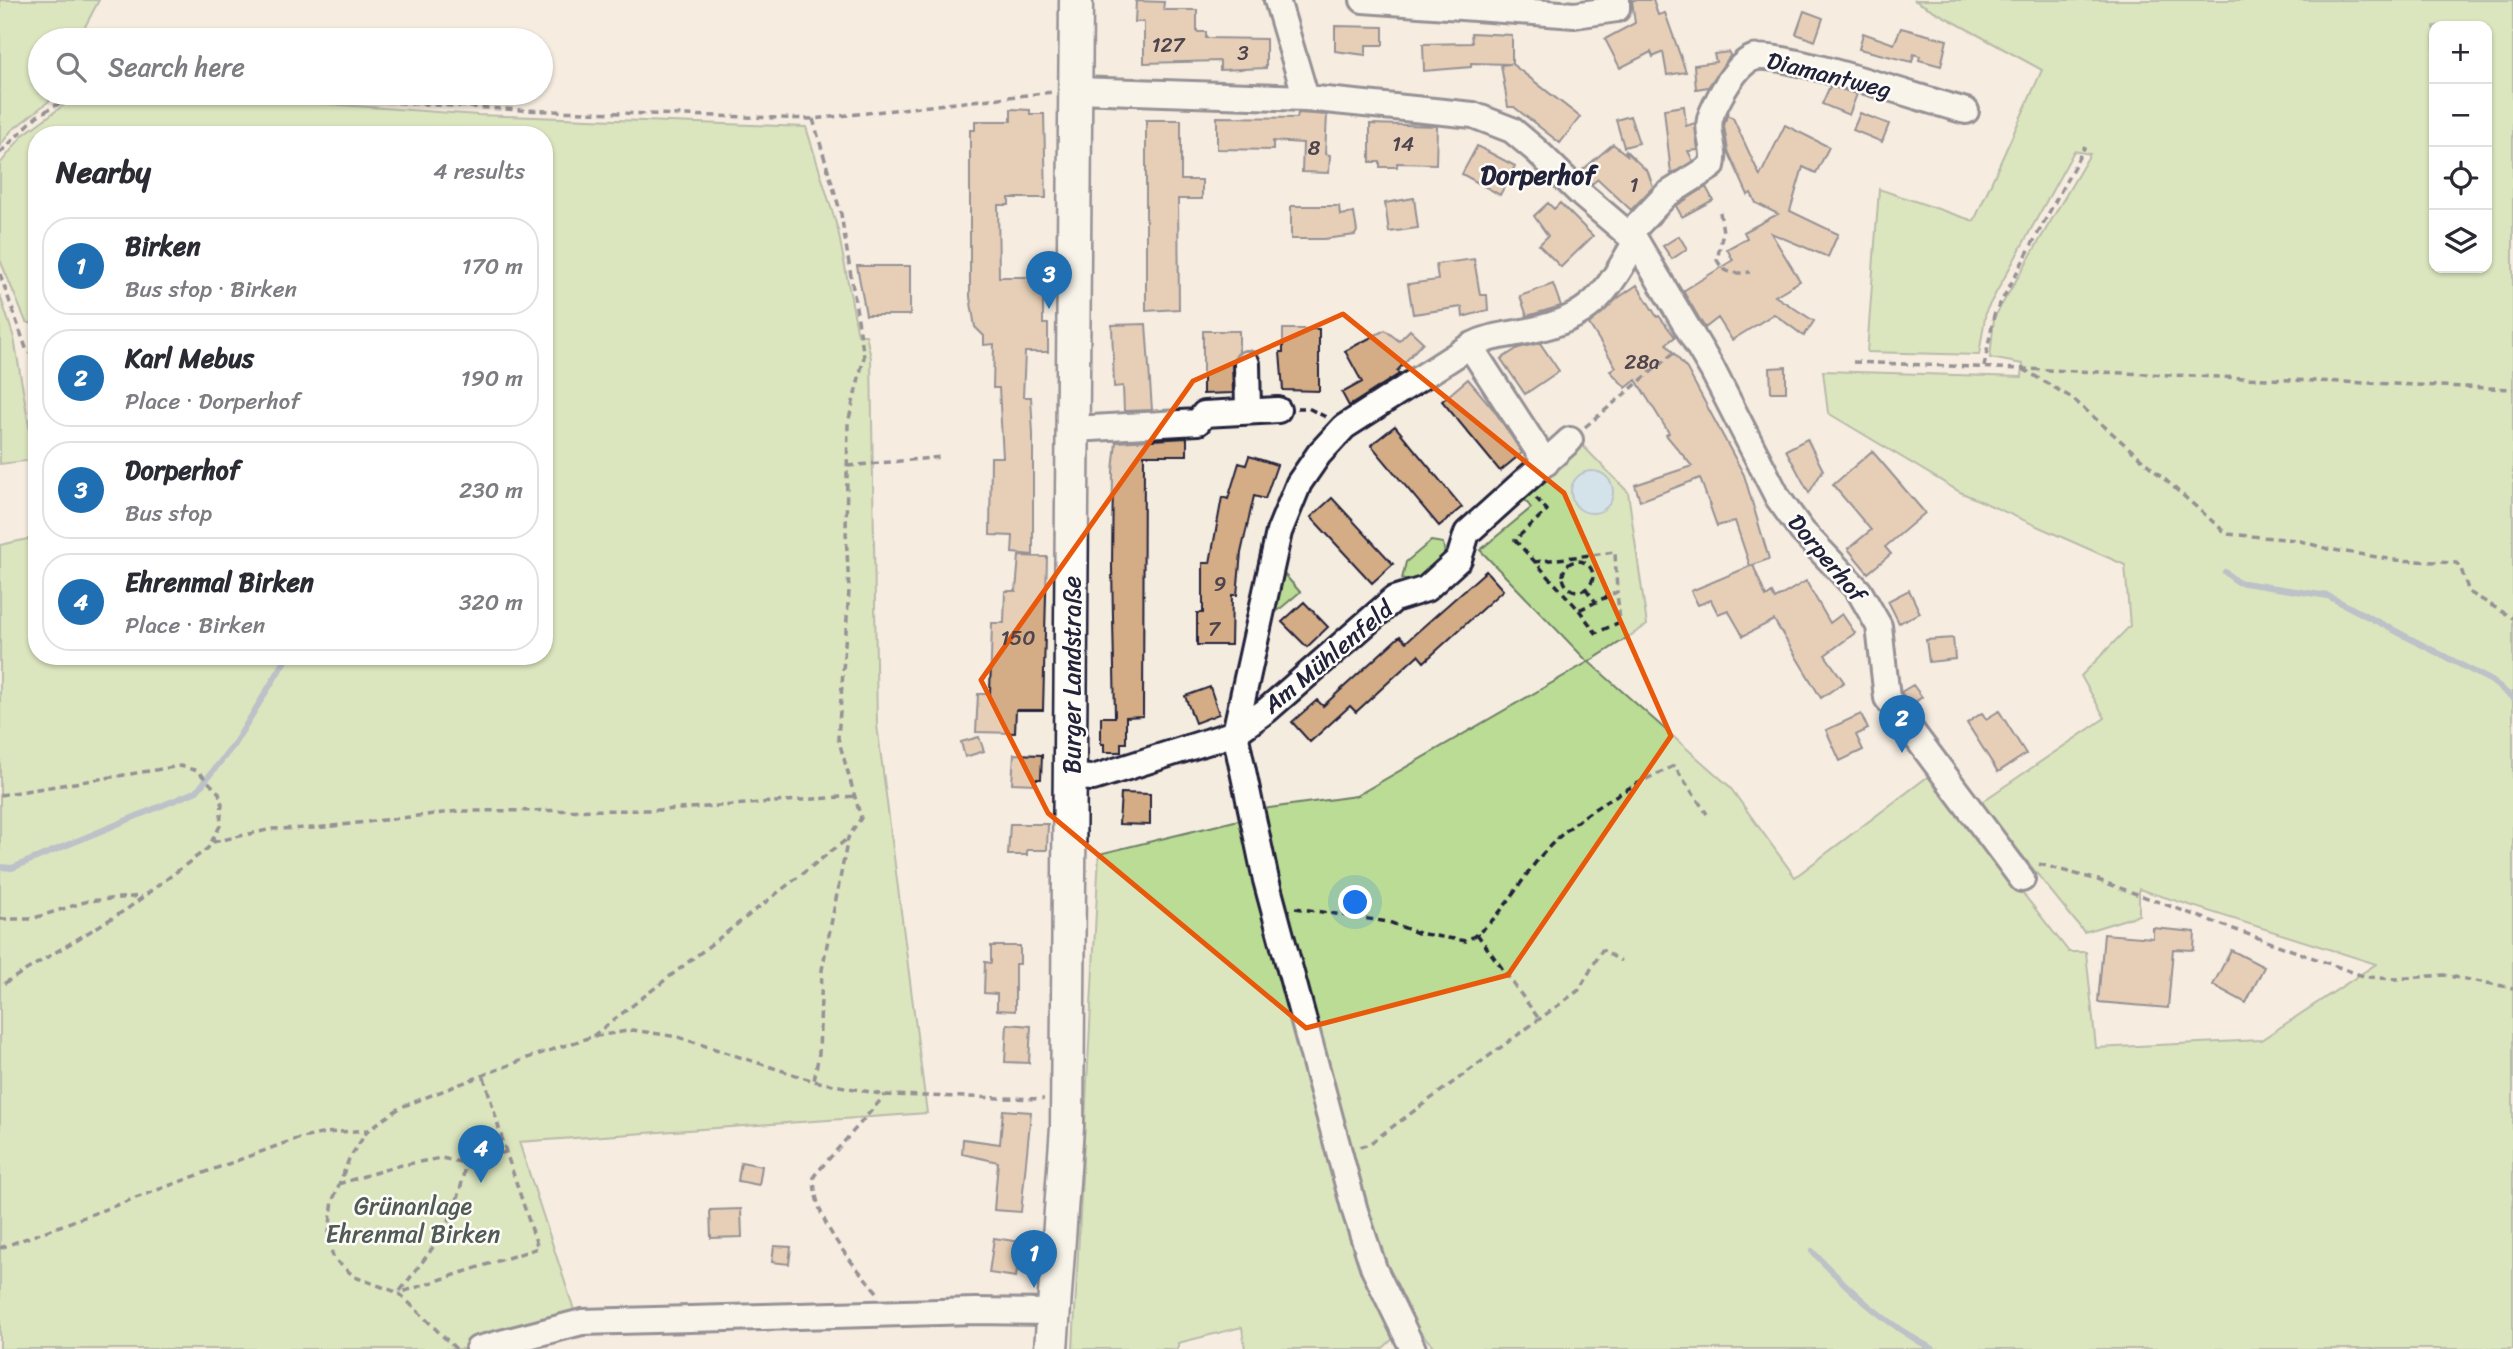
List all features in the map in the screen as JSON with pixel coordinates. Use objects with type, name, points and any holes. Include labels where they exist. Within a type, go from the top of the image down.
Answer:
[{"type":"main road","name":"Burger Landstraße","points":[[1051,1349],[1067,1100],[1072,777],[1076,0]]},
{"type":"street","points":[[1277,0],[1306,97]]},
{"type":"street","points":[[1363,0],[1575,15],[1617,5]]},
{"type":"street","name":"Diamantweg","points":[[1632,238],[1666,195],[1712,166],[1711,116],[1741,67],[1751,59],[1764,57],[1812,66],[1966,111]]},
{"type":"street","name":"Dorperhof","points":[[1076,90],[1306,97],[1473,115],[1497,122],[1538,151],[1582,195],[1632,238],[1694,337],[1783,506],[1802,531],[1859,591],[1879,626],[1887,698],[2016,871]]},
{"type":"street","points":[[1404,1346],[1374,1269],[1272,905],[1236,733],[1284,514],[1304,473],[1344,427],[1470,346],[1487,337],[1532,330],[1572,316],[1597,302],[1632,238]]},
{"type":"street","points":[[1470,346],[1546,463]]},
{"type":"street","points":[[1247,364],[1248,410]]},
{"type":"street","points":[[1074,429],[1198,422],[1204,414],[1278,410]]},
{"type":"street","name":"Am Mühlenfeld","points":[[1072,777],[1093,778],[1236,733],[1267,710],[1394,599],[1426,589],[1459,559],[1467,533],[1570,440]]},
{"type":"street","points":[[478,1349],[582,1322],[1055,1312]]},
{"type":"path","points":[[438,105],[813,119],[921,104],[1076,90]]},
{"type":"path","points":[[0,153],[37,116],[57,105]]},
{"type":"path","points":[[592,1037],[848,838],[861,817],[843,764],[838,738],[849,591],[849,416],[864,357],[841,214],[813,119]]},
{"type":"path","points":[[1984,367],[1994,315],[2085,146]]},
{"type":"path","points":[[1720,212],[1723,232],[1717,260],[1723,269],[1731,274],[1750,272]]},
{"type":"path","points":[[0,274],[28,352]]},
{"type":"path","points":[[1570,440],[1694,337]]},
{"type":"path","points":[[1853,362],[2513,389]]},
{"type":"path","points":[[2022,369],[2072,398],[2227,534],[2297,540],[2328,550],[2395,560],[2456,563],[2460,566],[2469,592],[2513,618]]},
{"type":"path","points":[[1278,410],[1308,408],[1344,427]]},
{"type":"path","points":[[848,466],[942,457]]},
{"type":"path","points":[[1522,484],[1547,510],[1515,540],[1534,562],[1579,610],[1596,634],[1620,622],[1615,552],[1534,562]]},
{"type":"path","points":[[1575,559],[1588,565],[1593,573],[1591,584],[1586,589],[1574,591],[1566,586],[1563,572],[1575,559]]},
{"type":"path","points":[[1560,590],[1566,586]]},
{"type":"path","points":[[1586,589],[1596,602]]},
{"type":"path","points":[[1579,610],[1616,592]]},
{"type":"path","points":[[1272,905],[1389,922],[1418,933],[1466,941],[1477,934],[1518,892],[1548,848],[1607,799],[1629,786],[1674,766],[1707,814]]},
{"type":"path","points":[[0,795],[158,769],[188,767],[209,780],[219,793],[222,814],[213,842],[203,855],[127,909],[0,986]]},
{"type":"path","points":[[213,842],[272,829],[316,828],[460,811],[664,810],[856,796]]},
{"type":"path","points":[[814,1081],[819,1053],[822,970],[848,838]]},
{"type":"path","points":[[2016,871],[2050,866],[2098,880],[2366,977],[2395,979],[2445,975],[2513,988]]},
{"type":"path","points":[[0,919],[31,919],[88,901],[142,896]]},
{"type":"path","points":[[1477,934],[1539,1019]]},
{"type":"path","points":[[1342,1158],[1349,1149],[1369,1144],[1579,990],[1602,950],[1621,961]]},
{"type":"path","points":[[456,1349],[399,1293],[355,1277],[334,1259],[328,1241],[333,1200],[349,1159],[368,1130],[393,1111],[530,1057],[592,1037],[634,1030],[656,1031],[814,1081],[885,1096],[1067,1100]]},
{"type":"path","points":[[399,1293],[538,1248],[484,1077]]},
{"type":"path","points":[[885,1096],[814,1176],[814,1188],[819,1212],[831,1232],[863,1275],[899,1314]]},
{"type":"path","points":[[0,1248],[281,1144],[326,1133],[368,1130]]},
{"type":"path","points":[[338,1184],[397,1166],[441,1158],[465,1163],[506,1152]]},
{"type":"path","points":[[399,1293],[444,1232],[461,1195],[465,1163]]},
{"type":"highlighted area","points":[[1343,314],[1564,493],[1671,736],[1508,975],[1306,1028],[1048,813],[981,680],[1193,381]]},
{"type":"green space","points":[[0,0],[99,0],[84,28],[28,28],[28,105],[44,105],[11,131],[0,146]]},
{"type":"green space","points":[[1914,0],[2513,0],[2513,1349],[1436,1349],[1413,1325],[1381,1273],[1284,907],[1262,809],[1356,796],[1588,662],[1480,550],[1531,508],[1523,497],[1581,444],[1628,492],[1647,625],[1589,662],[1729,786],[1795,877],[1930,775],[2069,952],[2086,952],[2096,1048],[2261,1040],[2376,964],[2139,889],[2139,915],[2084,932],[1980,803],[2105,718],[2081,676],[2130,626],[2125,565],[1960,492],[1828,413],[1823,371],[2022,377],[2023,364],[1990,358],[1994,318],[2090,154],[2074,151],[1986,311],[1979,355],[1867,352],[1879,189],[1974,221],[2042,70]]},
{"type":"green space","name":"Grünanlage Ehrenmal Birken","points":[[64,105],[341,105],[478,115],[806,127],[838,230],[858,335],[866,335],[871,358],[877,725],[927,1113],[519,1142],[575,1313],[466,1349],[0,1349],[0,545],[28,539],[28,665],[553,665],[553,126],[35,126]]},
{"type":"green space","points":[[28,131],[28,323],[0,260],[0,164]]},
{"type":"green space","points":[[0,295],[14,338],[28,419],[28,461],[0,464]]},
{"type":"green space","points":[[1431,541],[1443,543],[1446,559],[1420,584],[1402,579],[1406,562]]},
{"type":"green space","points":[[1277,573],[1285,575],[1300,592],[1268,619]]},
{"type":"green space","points":[[1243,819],[1396,1336],[1382,1349],[1245,1349],[1242,1327],[1178,1343],[1178,1349],[1073,1349],[1099,854]]},
{"type":"water","points":[[1592,471],[1607,477],[1613,492],[1607,507],[1592,513],[1577,507],[1571,492],[1577,477]]},
{"type":"building","points":[[1632,0],[1653,0],[1658,15],[1665,13],[1686,72],[1667,75],[1663,52],[1653,57],[1651,52],[1620,68],[1605,39],[1635,23]]},
{"type":"building","points":[[1136,1],[1164,2],[1163,10],[1197,10],[1197,32],[1206,32],[1206,38],[1266,39],[1266,68],[1220,70],[1220,61],[1144,63],[1144,22],[1135,22]]},
{"type":"building","points":[[1804,11],[1823,18],[1815,41],[1796,34]]},
{"type":"building","points":[[1335,26],[1383,27],[1383,45],[1366,45],[1366,55],[1335,51]]},
{"type":"building","points":[[1901,28],[1947,40],[1941,66],[1919,60],[1920,56],[1914,54],[1912,62],[1859,49],[1863,33],[1894,44]]},
{"type":"building","points":[[1471,33],[1512,35],[1512,64],[1580,117],[1560,143],[1514,107],[1508,107],[1501,65],[1510,64],[1471,63],[1471,67],[1424,71],[1423,44],[1472,43]]},
{"type":"building","points":[[1729,52],[1730,56],[1708,87],[1696,89],[1694,65],[1716,62],[1714,54]]},
{"type":"building","points":[[1830,86],[1857,94],[1849,115],[1822,104]]},
{"type":"building","points":[[1684,106],[1686,126],[1695,123],[1698,150],[1688,151],[1693,161],[1671,174],[1664,109]]},
{"type":"building","points":[[1011,109],[1044,114],[1046,198],[1009,198],[1009,205],[998,205],[999,277],[1043,277],[1043,324],[1048,324],[1048,352],[1025,352],[1023,397],[1031,397],[1033,434],[1033,555],[1012,553],[1013,536],[990,535],[991,457],[1003,457],[999,388],[993,388],[994,344],[984,345],[984,336],[975,327],[970,297],[970,130],[975,130],[975,121],[1011,121]]},
{"type":"building","points":[[1298,113],[1327,115],[1325,154],[1330,155],[1329,173],[1302,172],[1303,143],[1273,141],[1273,150],[1217,149],[1217,117],[1297,118]]},
{"type":"building","points":[[1860,113],[1889,124],[1882,142],[1853,130]]},
{"type":"building","points":[[1727,115],[1733,118],[1760,176],[1785,125],[1829,147],[1816,173],[1803,167],[1790,211],[1838,234],[1828,257],[1771,233],[1800,281],[1775,296],[1814,321],[1804,336],[1774,314],[1732,340],[1718,318],[1705,328],[1683,291],[1733,260],[1727,249],[1747,238],[1744,232],[1778,214],[1756,203],[1751,193],[1748,195],[1728,151],[1724,126]]},
{"type":"building","points":[[1630,116],[1639,143],[1624,147],[1616,120]]},
{"type":"building","points":[[1146,120],[1181,120],[1181,180],[1202,180],[1202,199],[1178,199],[1179,309],[1146,311]]},
{"type":"building","points":[[1370,124],[1437,126],[1436,164],[1397,163],[1397,167],[1380,167],[1380,162],[1370,162]]},
{"type":"building","points":[[1613,144],[1627,155],[1625,150],[1648,172],[1653,187],[1631,210],[1598,179],[1592,184],[1580,172]]},
{"type":"building","points":[[1477,146],[1515,166],[1500,195],[1462,174]]},
{"type":"building","points":[[1706,187],[1713,200],[1682,217],[1676,206]]},
{"type":"building","points":[[1414,198],[1418,228],[1389,232],[1385,203]]},
{"type":"building","points":[[1548,203],[1554,209],[1560,203],[1593,236],[1561,267],[1539,245],[1548,236],[1534,216]]},
{"type":"building","points":[[1291,206],[1339,206],[1340,215],[1354,213],[1357,231],[1355,235],[1324,239],[1291,239]]},
{"type":"building","points":[[1679,236],[1687,249],[1672,259],[1663,246]]},
{"type":"building","points":[[1474,259],[1480,295],[1487,295],[1488,310],[1463,317],[1462,307],[1413,314],[1408,284],[1438,280],[1436,264]]},
{"type":"building","points":[[857,266],[910,266],[910,315],[866,315]]},
{"type":"building","points":[[1553,284],[1561,306],[1527,316],[1520,296]]},
{"type":"building","points":[[1637,285],[1657,317],[1659,316],[1675,337],[1666,344],[1687,369],[1744,475],[1769,559],[1750,566],[1735,521],[1717,526],[1700,478],[1640,501],[1635,485],[1692,466],[1666,435],[1669,433],[1636,380],[1626,388],[1610,371],[1616,367],[1589,324]]},
{"type":"building","points":[[1146,324],[1152,410],[1124,411],[1123,386],[1114,387],[1112,325]]},
{"type":"building","points":[[1283,329],[1319,329],[1319,391],[1283,390],[1280,352],[1283,352]]},
{"type":"building","points":[[1385,330],[1399,341],[1410,330],[1423,342],[1397,371],[1399,374],[1349,406],[1342,393],[1362,382],[1345,351]]},
{"type":"building","points":[[1203,331],[1239,331],[1239,352],[1232,364],[1233,393],[1203,394]]},
{"type":"building","points":[[1540,343],[1559,371],[1525,394],[1501,359],[1518,348]]},
{"type":"building","points":[[1786,367],[1786,392],[1771,392],[1770,368]]},
{"type":"building","points":[[1468,379],[1494,410],[1522,453],[1500,471],[1442,401]]},
{"type":"building","points":[[1395,426],[1462,507],[1439,526],[1371,445]]},
{"type":"building","points":[[1187,438],[1187,455],[1144,455],[1143,716],[1126,717],[1126,743],[1121,743],[1121,752],[1104,752],[1104,744],[1101,744],[1101,717],[1115,717],[1112,568],[1116,442]]},
{"type":"building","points":[[1807,439],[1823,470],[1809,493],[1786,450]]},
{"type":"building","points":[[1872,451],[1925,513],[1885,547],[1891,554],[1868,573],[1848,549],[1871,530],[1833,485]]},
{"type":"building","points":[[1249,456],[1277,465],[1265,499],[1254,496],[1241,553],[1237,595],[1232,595],[1231,645],[1197,645],[1197,613],[1203,613],[1203,563],[1210,563],[1222,497],[1228,499],[1239,463],[1246,465]]},
{"type":"building","points":[[1332,498],[1393,564],[1372,583],[1311,517]]},
{"type":"building","points":[[1019,556],[1047,557],[1043,710],[1016,710],[1015,733],[976,732],[978,694],[990,694],[992,623],[1004,623],[1005,591],[1016,591]]},
{"type":"building","points":[[1753,565],[1766,597],[1772,593],[1775,599],[1806,581],[1830,623],[1842,614],[1855,633],[1825,655],[1844,682],[1821,698],[1774,620],[1743,636],[1728,610],[1718,614],[1711,600],[1698,605],[1691,591]]},
{"type":"building","points":[[1486,571],[1503,590],[1424,662],[1418,655],[1356,712],[1350,706],[1310,742],[1292,722],[1317,700],[1323,706],[1400,636],[1406,642]]},
{"type":"building","points":[[1909,590],[1920,613],[1899,623],[1888,601]]},
{"type":"building","points":[[1304,602],[1328,627],[1307,647],[1282,622]]},
{"type":"building","points":[[1953,638],[1955,659],[1929,662],[1926,640]]},
{"type":"building","points":[[1913,685],[1922,697],[1911,705],[1901,692]]},
{"type":"building","points":[[1210,687],[1219,714],[1195,723],[1185,696]]},
{"type":"building","points":[[1999,711],[2026,754],[1998,772],[1967,723],[1982,713],[1986,719]]},
{"type":"building","points":[[1861,714],[1868,729],[1856,735],[1863,750],[1840,761],[1826,730]]},
{"type":"building","points":[[979,737],[984,751],[965,757],[961,742]]},
{"type":"building","points":[[1014,754],[1042,755],[1041,779],[1035,779],[1035,784],[1012,783]]},
{"type":"building","points":[[1121,793],[1150,794],[1150,825],[1119,824]]},
{"type":"building","points":[[1010,824],[1048,824],[1047,850],[1027,850],[1027,855],[1008,855]]},
{"type":"building","points":[[2153,928],[2195,932],[2194,950],[2173,949],[2168,1008],[2098,1002],[2104,934],[2153,938]]},
{"type":"building","points":[[991,946],[1020,946],[1020,964],[1015,964],[1015,1011],[997,1010],[997,994],[984,993],[985,962],[991,963]]},
{"type":"building","points":[[2231,950],[2264,967],[2246,1003],[2213,985]]},
{"type":"building","points":[[1007,1024],[1031,1026],[1029,1063],[1005,1062]]},
{"type":"building","points":[[1003,1110],[1031,1112],[1021,1212],[994,1210],[998,1162],[962,1154],[963,1139],[1000,1144]]},
{"type":"building","points":[[741,1162],[762,1166],[759,1185],[738,1181]]},
{"type":"building","points":[[741,1209],[742,1237],[711,1238],[710,1210]]},
{"type":"building","points":[[994,1238],[1021,1242],[1016,1277],[989,1273]]},
{"type":"building","points":[[774,1246],[791,1247],[789,1264],[772,1262]]},
{"type":"waterway","points":[[2225,572],[2237,582],[2328,596],[2490,680],[2513,698]]},
{"type":"waterway","points":[[0,867],[12,868],[197,791],[233,746],[282,665]]},
{"type":"waterway","points":[[1812,1251],[1868,1305],[1899,1329],[1933,1349]]},
{"type":"place","name":"Dorperhof","points":[[1049,309]]},
{"type":"place","name":"Karl Mebus","points":[[1902,753]]},
{"type":"place","name":"Ehrenmal Birken","points":[[481,1183]]},
{"type":"place","name":"Birken","points":[[1034,1288]]},
{"type":"district","name":"Dorperhof","points":[[1538,175]]}]
